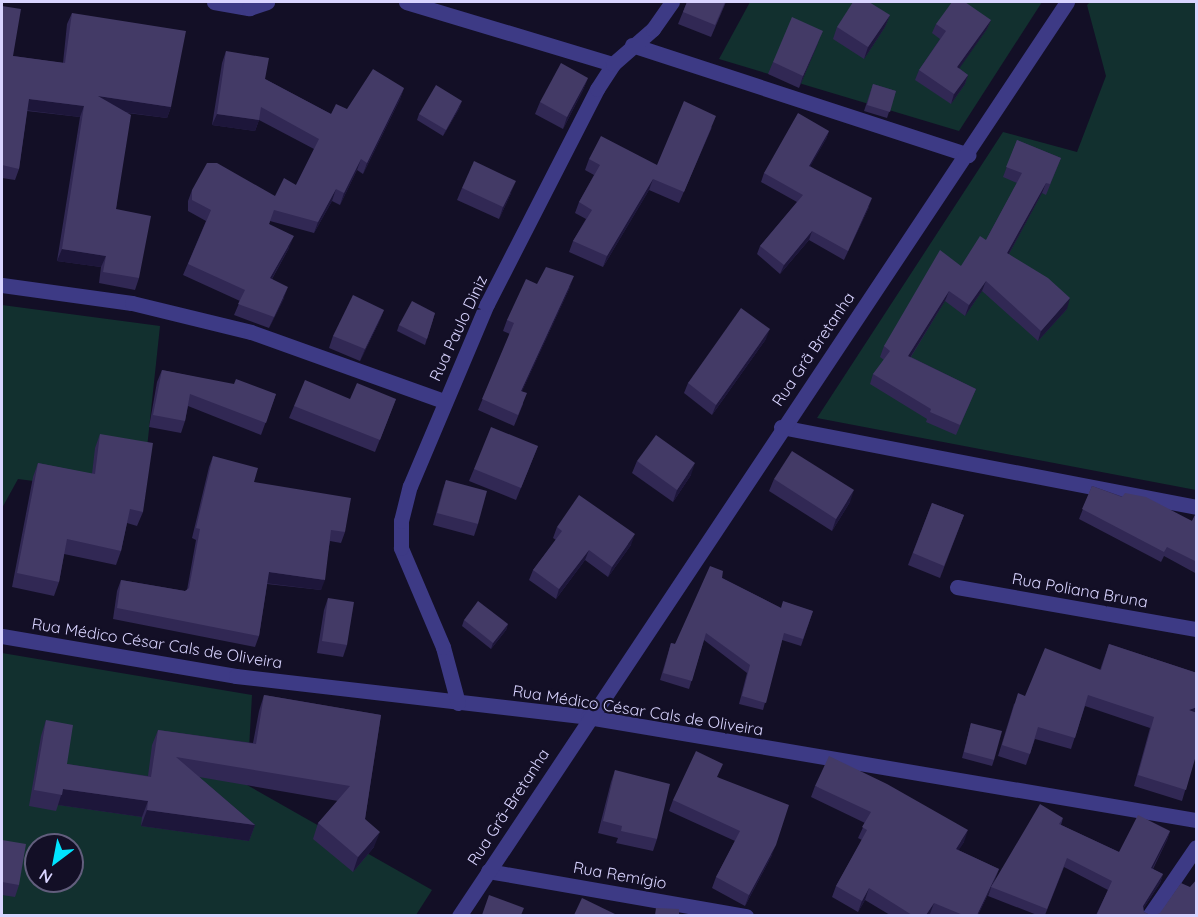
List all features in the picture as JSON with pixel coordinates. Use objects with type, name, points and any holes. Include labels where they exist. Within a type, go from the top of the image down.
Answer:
[{"type":"street","points":[[214,2],[249,8],[267,2]]},
{"type":"street","points":[[406,2],[613,64]]},
{"type":"street","name":"Rua Paulo Diniz","points":[[458,703],[443,647],[401,549],[401,521],[410,486],[444,401],[487,304],[613,64],[653,29],[672,2]]},
{"type":"street","name":"Rua Grã Bretanha","points":[[588,717],[781,427],[968,155],[1067,2]]},
{"type":"street","points":[[632,45],[968,155]]},
{"type":"street","points":[[2,285],[132,303],[251,332],[444,401]]},
{"type":"street","points":[[781,427],[1197,507]]},
{"type":"street","name":"Rua Poliana Bruna","points":[[957,587],[1197,629]]},
{"type":"street","name":"Rua Médico César Cals de Oliveira","points":[[2,636],[236,676],[588,717],[1197,820]]},
{"type":"street","name":"Rua Grã-Bretanha","points":[[459,915],[588,717]]},
{"type":"street","points":[[1149,915],[1197,847]]},
{"type":"street","name":"Rua Remígio","points":[[488,871],[746,915]]},
{"type":"green space","points":[[750,2],[1042,2],[959,131],[719,59]]},
{"type":"green space","points":[[1090,2],[1196,2],[1196,490],[817,418],[1003,132],[1077,152],[1106,76],[1087,5]]},
{"type":"green space","points":[[2,305],[160,326],[142,495],[18,479],[2,508]]},
{"type":"green space","points":[[2,653],[252,695],[247,785],[432,890],[416,915],[2,915]]},
{"type":"building","points":[[687,2],[725,2],[715,25],[683,12]]},
{"type":"building","points":[[853,2],[869,2],[890,15],[868,47],[837,27]]},
{"type":"building","points":[[952,2],[965,2],[991,20],[957,67],[968,75],[954,94],[919,70],[946,31],[936,24]]},
{"type":"building","points":[[2,6],[21,9],[13,56],[65,63],[72,13],[186,31],[171,107],[98,96],[131,115],[116,209],[151,216],[139,278],[103,272],[106,256],[62,249],[84,106],[29,99],[19,169],[2,165]]},
{"type":"building","points":[[792,17],[823,31],[803,76],[773,62]]},
{"type":"building","points":[[226,51],[269,58],[265,79],[331,114],[336,104],[347,109],[373,69],[404,88],[367,163],[361,159],[344,193],[336,189],[318,222],[274,210],[269,224],[294,236],[270,278],[288,287],[274,317],[238,304],[245,290],[188,264],[211,210],[192,200],[192,190],[207,163],[217,163],[275,196],[284,178],[296,185],[319,139],[261,107],[259,120],[217,114]]},
{"type":"building","points":[[561,63],[588,78],[567,117],[540,102]]},
{"type":"building","points":[[873,84],[896,91],[890,112],[867,105]]},
{"type":"building","points":[[436,85],[462,101],[446,130],[419,114]]},
{"type":"building","points":[[684,101],[716,116],[684,192],[653,179],[607,256],[573,241],[592,210],[579,202],[600,165],[589,159],[601,136],[657,165]]},
{"type":"building","points":[[798,113],[829,131],[809,166],[872,198],[848,251],[812,231],[784,265],[760,246],[803,195],[764,173]]},
{"type":"building","points":[[1017,140],[1061,158],[1050,184],[1046,183],[1007,253],[1048,278],[1070,298],[1041,331],[986,281],[969,305],[949,291],[908,356],[976,389],[960,425],[930,412],[931,409],[873,374],[890,351],[884,346],[940,250],[961,266],[980,236],[986,240],[1022,173],[1006,167]]},
{"type":"building","points":[[474,161],[516,181],[503,207],[462,188]]},
{"type":"building","points":[[546,267],[574,276],[521,391],[527,393],[518,415],[482,399],[514,323],[507,320],[526,279],[537,284]]},
{"type":"building","points":[[353,295],[384,310],[365,349],[333,336]]},
{"type":"building","points":[[412,301],[435,313],[427,339],[399,325]]},
{"type":"building","points":[[741,308],[770,329],[716,405],[688,383]]},
{"type":"building","points":[[162,370],[234,384],[236,379],[276,394],[266,423],[190,394],[185,421],[153,415]]},
{"type":"building","points":[[305,380],[350,399],[357,383],[396,399],[380,440],[294,406]]},
{"type":"building","points":[[491,427],[538,446],[521,488],[474,469]]},
{"type":"building","points":[[100,434],[153,443],[143,512],[130,509],[121,551],[67,539],[59,582],[17,573],[38,463],[95,474]]},
{"type":"building","points":[[656,435],[695,463],[677,490],[637,461]]},
{"type":"building","points":[[792,451],[854,490],[836,519],[774,479]]},
{"type":"building","points":[[213,456],[258,468],[254,482],[351,498],[345,532],[331,530],[325,580],[269,572],[259,636],[117,608],[121,580],[185,591],[189,588],[200,529],[196,528]]},
{"type":"building","points":[[446,480],[487,491],[478,524],[437,513]]},
{"type":"building","points":[[1092,486],[1122,497],[1125,493],[1146,497],[1192,521],[1197,511],[1197,562],[1167,547],[1164,552],[1082,509]]},
{"type":"building","points":[[579,495],[635,534],[612,567],[589,550],[559,589],[533,570],[562,531],[557,527]]},
{"type":"building","points":[[932,503],[964,515],[944,566],[913,553]]},
{"type":"building","points":[[710,566],[723,571],[722,578],[781,608],[783,601],[813,611],[803,639],[784,633],[766,703],[742,696],[750,665],[706,633],[692,681],[663,673],[671,643],[675,644]]},
{"type":"building","points":[[328,598],[354,602],[347,645],[322,641]]},
{"type":"building","points":[[478,601],[508,624],[493,643],[464,620]]},
{"type":"building","points":[[1109,644],[1197,673],[1197,707],[1189,710],[1197,713],[1197,752],[1186,790],[1138,775],[1154,717],[1088,695],[1075,738],[1038,727],[1030,754],[1002,745],[1018,693],[1025,696],[1045,648],[1101,670]]},
{"type":"building","points":[[264,695],[381,715],[365,819],[380,832],[358,857],[318,823],[350,786],[176,757],[255,825],[147,810],[148,801],[63,789],[62,795],[34,790],[46,720],[73,725],[67,764],[151,777],[158,730],[256,744]]},
{"type":"building","points":[[971,723],[1002,731],[994,760],[964,752]]},
{"type":"building","points":[[696,751],[723,764],[717,777],[789,805],[776,845],[749,895],[716,877],[740,831],[673,800]]},
{"type":"building","points":[[829,756],[887,784],[968,830],[956,849],[999,869],[977,915],[963,915],[934,903],[926,915],[912,915],[869,888],[862,901],[836,886],[867,830],[862,827],[871,812],[815,786]]},
{"type":"building","points":[[615,770],[670,784],[657,839],[621,831],[622,826],[603,821]]},
{"type":"building","points":[[1040,804],[1063,818],[1059,824],[1119,852],[1138,815],[1170,831],[1151,868],[1163,874],[1143,906],[1144,912],[1150,915],[1097,914],[1112,881],[1067,858],[1047,909],[991,887]]},
{"type":"building","points":[[2,840],[24,844],[19,885],[2,882]]},
{"type":"building","points":[[1197,879],[1197,915],[1155,915],[1160,913],[1181,883],[1190,887]]},
{"type":"building","points":[[489,895],[524,908],[521,915],[482,915]]},
{"type":"building","points":[[582,898],[617,915],[574,915]]},
{"type":"building","points":[[656,908],[679,909],[679,915],[655,915]]}]
